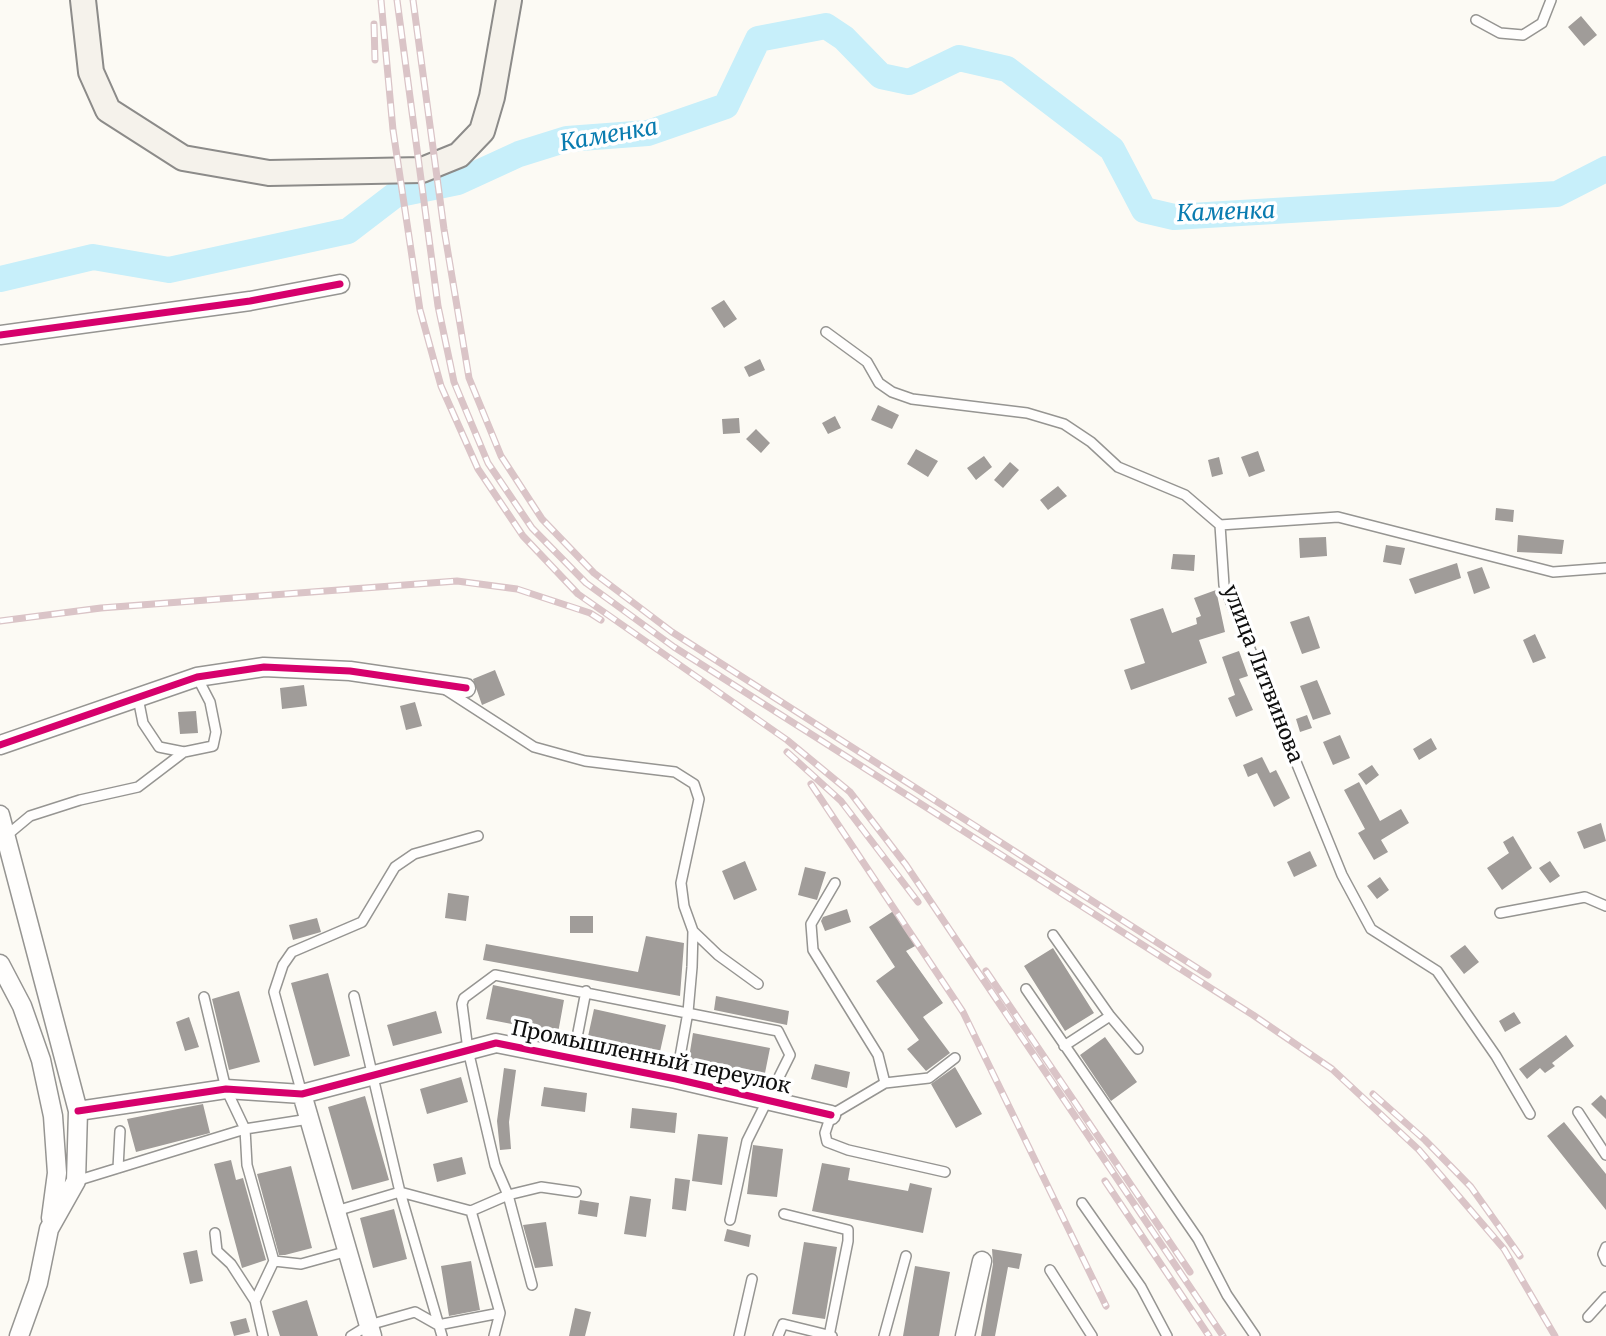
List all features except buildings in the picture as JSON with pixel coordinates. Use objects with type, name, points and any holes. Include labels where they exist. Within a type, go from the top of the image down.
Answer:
[{"type":"main road","points":[[83,0],[91,72],[108,110],[183,158],[269,173],[422,170],[459,155],[482,131],[492,97],[509,0]]},
{"type":"street","points":[[0,335],[250,301],[340,284]]},
{"type":"street","points":[[0,745],[197,677],[292,666],[466,688]]},
{"type":"street","points":[[0,815],[78,1111],[76,1181],[50,1229]]},
{"type":"street","points":[[0,964],[22,1006],[41,1060],[53,1116],[57,1173],[50,1229],[38,1283],[19,1336]]},
{"type":"street","name":"Промышленный переулок","points":[[78,1111],[226,1089],[302,1094],[496,1043],[767,1098],[831,1115]]},
{"type":"street","points":[[302,1094],[370,1330]]},
{"type":"street","points":[[965,1336],[982,1261]]},
{"type":"lane","points":[[1476,20],[1500,33],[1523,35],[1542,23],[1551,0]]},
{"type":"lane","points":[[826,332],[867,362],[879,383],[892,392],[912,399],[1027,413],[1064,424],[1091,442],[1118,467],[1185,495],[1220,525],[1338,517],[1553,572],[1578,573],[1606,568]]},
{"type":"lane","name":"улица Литвинова","points":[[1220,525],[1224,585],[1342,874],[1371,929],[1437,971],[1496,1056],[1530,1114]]},
{"type":"lane","points":[[138,698],[143,723],[159,747],[184,752],[213,746],[216,732],[210,702],[197,677]]},
{"type":"lane","points":[[436,683],[534,747],[585,761],[675,772],[694,784],[699,799],[681,883],[684,906],[693,931],[688,1012],[676,1079]]},
{"type":"lane","points":[[6,836],[30,816],[80,800],[138,787],[184,752]]},
{"type":"lane","points":[[302,1094],[274,992],[283,965],[292,952],[362,922],[395,867],[414,854],[478,836]]},
{"type":"lane","points":[[835,883],[811,924],[813,950],[878,1055],[885,1083]]},
{"type":"lane","points":[[1500,913],[1585,897],[1606,906]]},
{"type":"lane","points":[[693,931],[718,955],[758,984]]},
{"type":"lane","points":[[1053,935],[1110,1016],[1138,1049]]},
{"type":"lane","points":[[532,1285],[508,1195],[495,1165],[468,1049],[464,998],[489,976],[586,992],[778,1031],[790,1055],[747,1141],[730,1220]]},
{"type":"lane","points":[[1026,989],[1198,1239],[1227,1295],[1255,1336]]},
{"type":"lane","points":[[573,1058],[586,992]]},
{"type":"lane","points":[[354,996],[400,1192],[442,1336]]},
{"type":"lane","points":[[204,997],[226,1089],[245,1129],[247,1165],[274,1261],[255,1301]]},
{"type":"lane","points":[[1064,1046],[1110,1016]]},
{"type":"lane","points":[[946,1172],[848,1150],[827,1142],[825,1133],[831,1115],[885,1083],[929,1078],[956,1058]]},
{"type":"lane","points":[[1578,1112],[1606,1155]]},
{"type":"lane","points":[[76,1181],[245,1129],[309,1119]]},
{"type":"lane","points":[[118,1168],[120,1131]]},
{"type":"lane","points":[[336,1211],[400,1192],[471,1211],[508,1195],[541,1187],[576,1192]]},
{"type":"lane","points":[[1082,1203],[1141,1287],[1167,1336]]},
{"type":"lane","points":[[471,1211],[500,1313],[494,1336]]},
{"type":"lane","points":[[778,1336],[783,1324],[831,1336],[848,1241],[848,1230],[784,1214]]},
{"type":"lane","points":[[215,1233],[216,1251],[230,1264],[255,1301],[263,1336]]},
{"type":"lane","points":[[1606,1247],[1603,1254],[1606,1261]]},
{"type":"lane","points":[[274,1261],[301,1264],[348,1251]]},
{"type":"lane","points":[[884,1336],[906,1256]]},
{"type":"lane","points":[[1051,1270],[1092,1336]]},
{"type":"lane","points":[[739,1336],[752,1279]]},
{"type":"lane","points":[[1588,1317],[1606,1297]]},
{"type":"lane","points":[[351,1336],[415,1312],[439,1325],[500,1313]]},
{"type":"waterway","name":"Каменка","points":[[0,279],[93,257],[169,270],[348,231],[395,195],[458,182],[519,154],[567,139],[648,133],[726,106],[758,39],[826,26],[844,38],[881,76],[909,82],[959,58],[1007,69],[1112,149],[1144,210],[1174,217],[1557,194],[1606,169]]},
{"type":"railway","points":[[381,0],[393,130],[420,310],[441,386],[478,469],[523,536],[578,594],[787,740],[850,792],[906,865],[1223,1336]]},
{"type":"railway","points":[[397,0],[438,306],[454,382],[488,463],[532,528],[586,583],[674,647],[1253,1015],[1332,1069],[1419,1150],[1504,1249],[1555,1336]]},
{"type":"railway","points":[[413,0],[444,229],[469,378],[501,456],[542,519],[594,573],[672,632],[1208,975]]},
{"type":"railway","points":[[374,24],[375,60]]},
{"type":"railway","points":[[0,621],[101,608],[457,581],[517,589],[590,613],[601,620]]},
{"type":"railway","points":[[787,752],[841,801],[918,902]]},
{"type":"railway","points":[[811,784],[963,1012],[1106,1306]]},
{"type":"railway","points":[[986,971],[1190,1272]]},
{"type":"railway","points":[[1373,1094],[1425,1140],[1471,1187],[1520,1256]]},
{"type":"railway","points":[[1105,1181],[1209,1336]]},
{"type":"cycle path","points":[[0,335],[250,301],[340,284]]},
{"type":"cycle path","points":[[0,745],[197,677],[264,667],[350,671],[466,688]]},
{"type":"cycle path","points":[[78,1111],[226,1089],[302,1094],[496,1043],[676,1079],[831,1115]]}]
